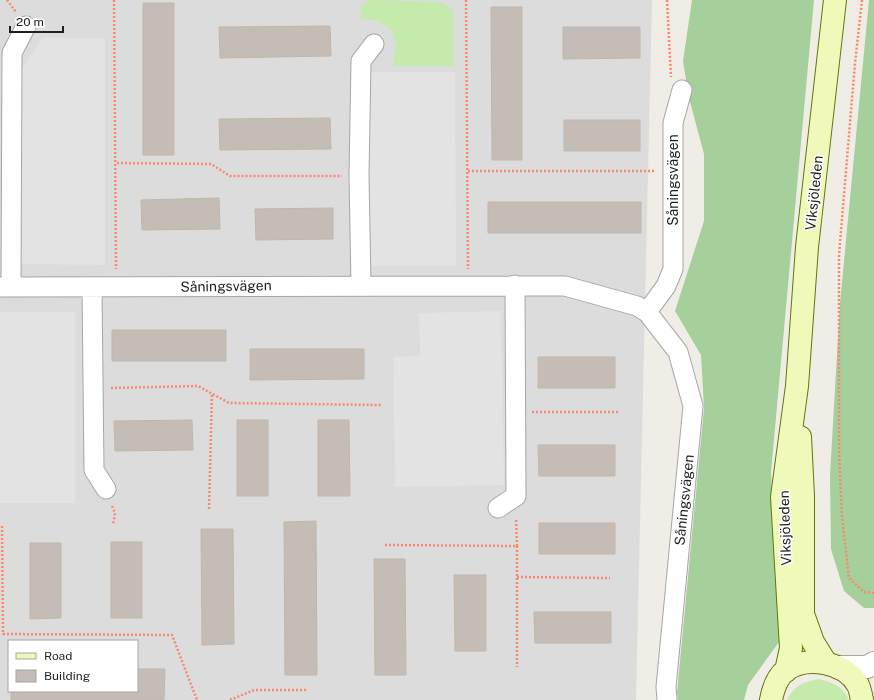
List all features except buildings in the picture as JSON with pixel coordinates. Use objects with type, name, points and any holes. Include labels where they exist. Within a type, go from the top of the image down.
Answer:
[{"type":"main road","name":"Viksjöleden","points":[[786,671],[791,648],[782,497],[797,386],[808,247],[835,0]]},
{"type":"main road","name":"Viksjöleden","points":[[797,386],[803,496],[803,614],[812,642],[832,665],[850,676],[858,685],[862,700]]},
{"type":"main road","points":[[771,700],[773,687],[786,671],[800,664],[814,662],[832,665]]},
{"type":"street","name":"Såningsvägen","points":[[26,26],[12,53],[5,287],[116,288],[361,285],[565,286],[637,306],[647,312],[678,352],[693,406],[666,687],[667,700]]},
{"type":"street","points":[[361,285],[359,176],[361,61],[374,44]]},
{"type":"street","name":"Såningsvägen","points":[[647,312],[666,286],[672,269],[673,123],[682,90]]},
{"type":"street","points":[[498,508],[516,496],[515,285]]},
{"type":"street","points":[[92,288],[94,470],[106,489]]},
{"type":"street","points":[[832,665],[867,667],[874,663]]},
{"type":"path","points":[[114,0],[117,163],[116,288]]},
{"type":"path","points":[[466,0],[468,285]]},
{"type":"path","points":[[667,0],[671,78],[682,90]]},
{"type":"path","points":[[862,0],[839,255],[839,451],[842,517],[849,578],[864,592],[874,593]]},
{"type":"path","points":[[117,163],[211,164],[230,176],[359,176]]},
{"type":"path","points":[[468,171],[673,171]]},
{"type":"path","points":[[92,388],[198,386],[229,403],[382,405]]},
{"type":"path","points":[[209,509],[212,393]]},
{"type":"path","points":[[516,412],[618,412]]},
{"type":"path","points":[[516,496],[517,667]]},
{"type":"path","points":[[2,526],[3,634],[172,635],[197,700]]},
{"type":"path","points":[[385,545],[517,546]]},
{"type":"path","points":[[517,577],[610,578]]},
{"type":"path","points":[[230,700],[254,690],[306,690]]},
{"type":"shaded area","points":[[0,0],[652,0],[636,700],[0,700]]},
{"type":"shaded area","points":[[43,38],[105,38],[105,265],[21,264],[20,71]]},
{"type":"shaded area","points":[[366,72],[455,72],[456,266],[366,266]]},
{"type":"shaded area","points":[[501,311],[504,485],[395,487],[393,357],[420,356],[419,313]]},
{"type":"shaded area","points":[[0,312],[75,312],[75,503],[0,503]]},
{"type":"green space","points":[[370,0],[440,2],[453,9],[453,66],[393,66],[396,45],[391,29],[376,20],[361,19],[361,5]]},
{"type":"green space","points":[[692,0],[814,0],[771,472],[779,642],[748,685],[744,700],[678,700],[677,693],[704,408],[701,355],[675,311],[704,221],[704,154],[689,98],[683,61]]},
{"type":"green space","points":[[869,0],[874,0],[874,608],[864,608],[844,591],[831,549],[830,475],[840,303]]},
{"type":"green space","points":[[819,679],[841,688],[849,700],[787,700],[793,691],[800,685]]}]
